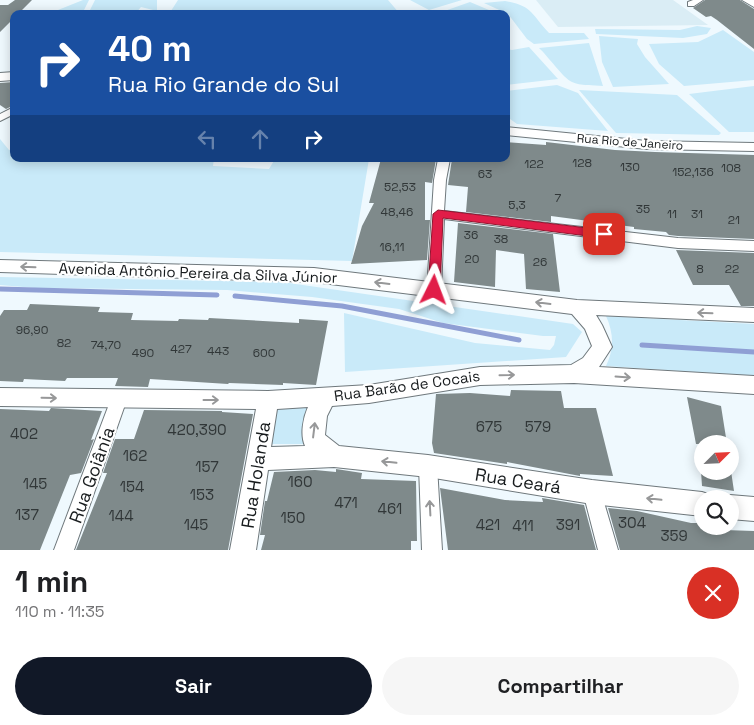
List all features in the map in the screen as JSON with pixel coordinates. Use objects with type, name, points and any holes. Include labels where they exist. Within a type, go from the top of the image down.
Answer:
[{"type":"street","points":[[748,0],[754,4]]},
{"type":"street","name":"Rua Rio de Janeiro","points":[[510,131],[647,145],[754,147]]},
{"type":"street","points":[[434,290],[438,214],[444,162]]},
{"type":"street","points":[[438,214],[678,243],[754,246]]},
{"type":"street","name":"Avenida Antônio Pereira da Silva Júnior","points":[[0,266],[314,275],[577,307],[754,315]]},
{"type":"street","points":[[574,374],[590,364],[602,347],[594,325],[577,307]]},
{"type":"street","name":"Rua Barão de Cocais","points":[[0,397],[268,400],[369,394],[480,376],[574,374],[754,386]]},
{"type":"street","points":[[326,397],[316,414],[313,439],[334,456]]},
{"type":"street","name":"Rua Goiânia","points":[[64,550],[119,399]]},
{"type":"street","name":"Rua Holanda","points":[[244,550],[268,400]]},
{"type":"street","name":"Rua Ceará","points":[[258,459],[334,456],[428,466],[592,492],[694,503]]},
{"type":"street","points":[[428,466],[432,550]]},
{"type":"street","points":[[592,492],[608,550]]},
{"type":"street","points":[[739,508],[754,509]]},
{"type":"shaded area","points":[[83,0],[89,0],[84,10],[58,10]]},
{"type":"shaded area","points":[[95,0],[157,0],[157,10],[141,7],[138,10],[90,10]]},
{"type":"shaded area","points":[[178,0],[388,0],[397,10],[172,10]]},
{"type":"shaded area","points":[[410,0],[462,0],[429,10]]},
{"type":"shaded area","points":[[536,0],[673,0],[708,25],[558,27]]},
{"type":"shaded area","points":[[505,1],[521,5],[535,16],[549,33],[584,33],[589,39],[534,44],[527,39],[510,17],[510,10],[499,10],[484,3]]},
{"type":"shaded area","points":[[470,2],[489,10],[447,10]]},
{"type":"shaded area","points":[[697,26],[711,28],[707,34],[683,38],[596,34],[595,29],[680,30]]},
{"type":"shaded area","points":[[723,30],[754,52],[754,80],[684,86],[659,64],[649,44],[698,42]]},
{"type":"shaded area","points":[[599,36],[638,39],[637,44],[645,57],[669,84],[613,87],[602,62]]},
{"type":"shaded area","points":[[589,43],[603,86],[583,85],[568,80],[539,48]]},
{"type":"shaded area","points":[[529,47],[558,79],[510,85],[510,50]]},
{"type":"shaded area","points":[[557,85],[578,93],[608,131],[517,124],[510,119],[510,91]]},
{"type":"shaded area","points":[[754,86],[754,132],[729,132],[689,94]]},
{"type":"shaded area","points":[[579,90],[677,95],[721,133],[719,135],[616,133]]},
{"type":"shaded area","points":[[0,139],[10,150],[10,162],[214,162],[213,166],[269,169],[273,162],[368,162],[352,261],[0,252]]},
{"type":"shaded area","points":[[0,277],[282,282],[573,324],[582,332],[566,357],[345,372],[344,313],[475,343],[550,350],[554,345],[556,336],[443,323],[399,309],[312,297],[227,290],[35,288],[0,285]]},
{"type":"shaded area","points":[[606,316],[754,324],[754,376],[606,366],[612,341]]},
{"type":"shaded area","points":[[277,406],[309,406],[306,444],[272,444]]},
{"type":"building","points":[[15,0],[32,0],[22,10],[10,10],[10,22],[0,32],[0,5],[8,5]]},
{"type":"building","points":[[705,0],[740,0],[754,9],[754,49],[717,20],[711,16],[706,17],[693,8]]},
{"type":"building","points":[[10,82],[10,107],[6,109],[0,105],[0,83]]},
{"type":"building","points":[[510,142],[546,145],[546,142],[615,150],[754,155],[754,239],[678,236],[669,235],[666,232],[551,216],[551,222],[466,212],[468,187],[448,185],[452,162],[510,162]]},
{"type":"building","points":[[380,162],[436,162],[432,183],[425,182],[425,220],[430,220],[427,260],[351,264],[362,226],[374,203],[369,203]]},
{"type":"building","points":[[458,223],[553,234],[560,292],[526,289],[524,254],[496,250],[495,287],[454,282]]},
{"type":"building","points":[[676,250],[754,253],[754,306],[741,306],[729,285],[693,285]]},
{"type":"building","points":[[30,304],[100,307],[98,312],[133,313],[131,320],[178,321],[179,319],[208,320],[209,318],[299,323],[299,319],[328,321],[316,385],[283,383],[283,385],[228,384],[150,379],[148,387],[115,386],[118,378],[67,378],[65,381],[24,379],[23,382],[0,381],[0,316],[4,310],[27,310]]},
{"type":"building","points":[[511,390],[561,391],[564,408],[596,408],[613,476],[580,474],[580,476],[507,462],[507,464],[434,453],[432,443],[436,394],[470,393],[510,396]]},
{"type":"building","points":[[687,397],[721,406],[726,435],[694,435]]},
{"type":"building","points":[[51,408],[102,411],[81,473],[70,475],[40,550],[0,550],[0,409],[49,411]]},
{"type":"building","points":[[144,410],[222,411],[253,414],[228,550],[76,550],[107,473],[103,473],[115,439],[134,439]]},
{"type":"building","points":[[336,469],[362,473],[361,479],[416,481],[417,541],[411,541],[411,550],[261,550],[265,535],[260,535],[265,501],[267,501],[274,472],[315,470],[336,472]]},
{"type":"building","points":[[702,480],[732,480],[734,490],[728,490],[702,486]]},
{"type":"building","points":[[440,488],[505,500],[543,502],[542,498],[584,505],[596,550],[448,550]]},
{"type":"building","points":[[608,508],[637,511],[694,523],[694,535],[739,535],[739,530],[754,531],[754,550],[620,550]]},
{"type":"waterway","points":[[0,289],[217,295]]},
{"type":"waterway","points":[[235,296],[342,306],[519,340]]},
{"type":"waterway","points":[[642,345],[754,352]]},
{"type":"route","points":[[434,290],[438,214],[604,234]]}]
